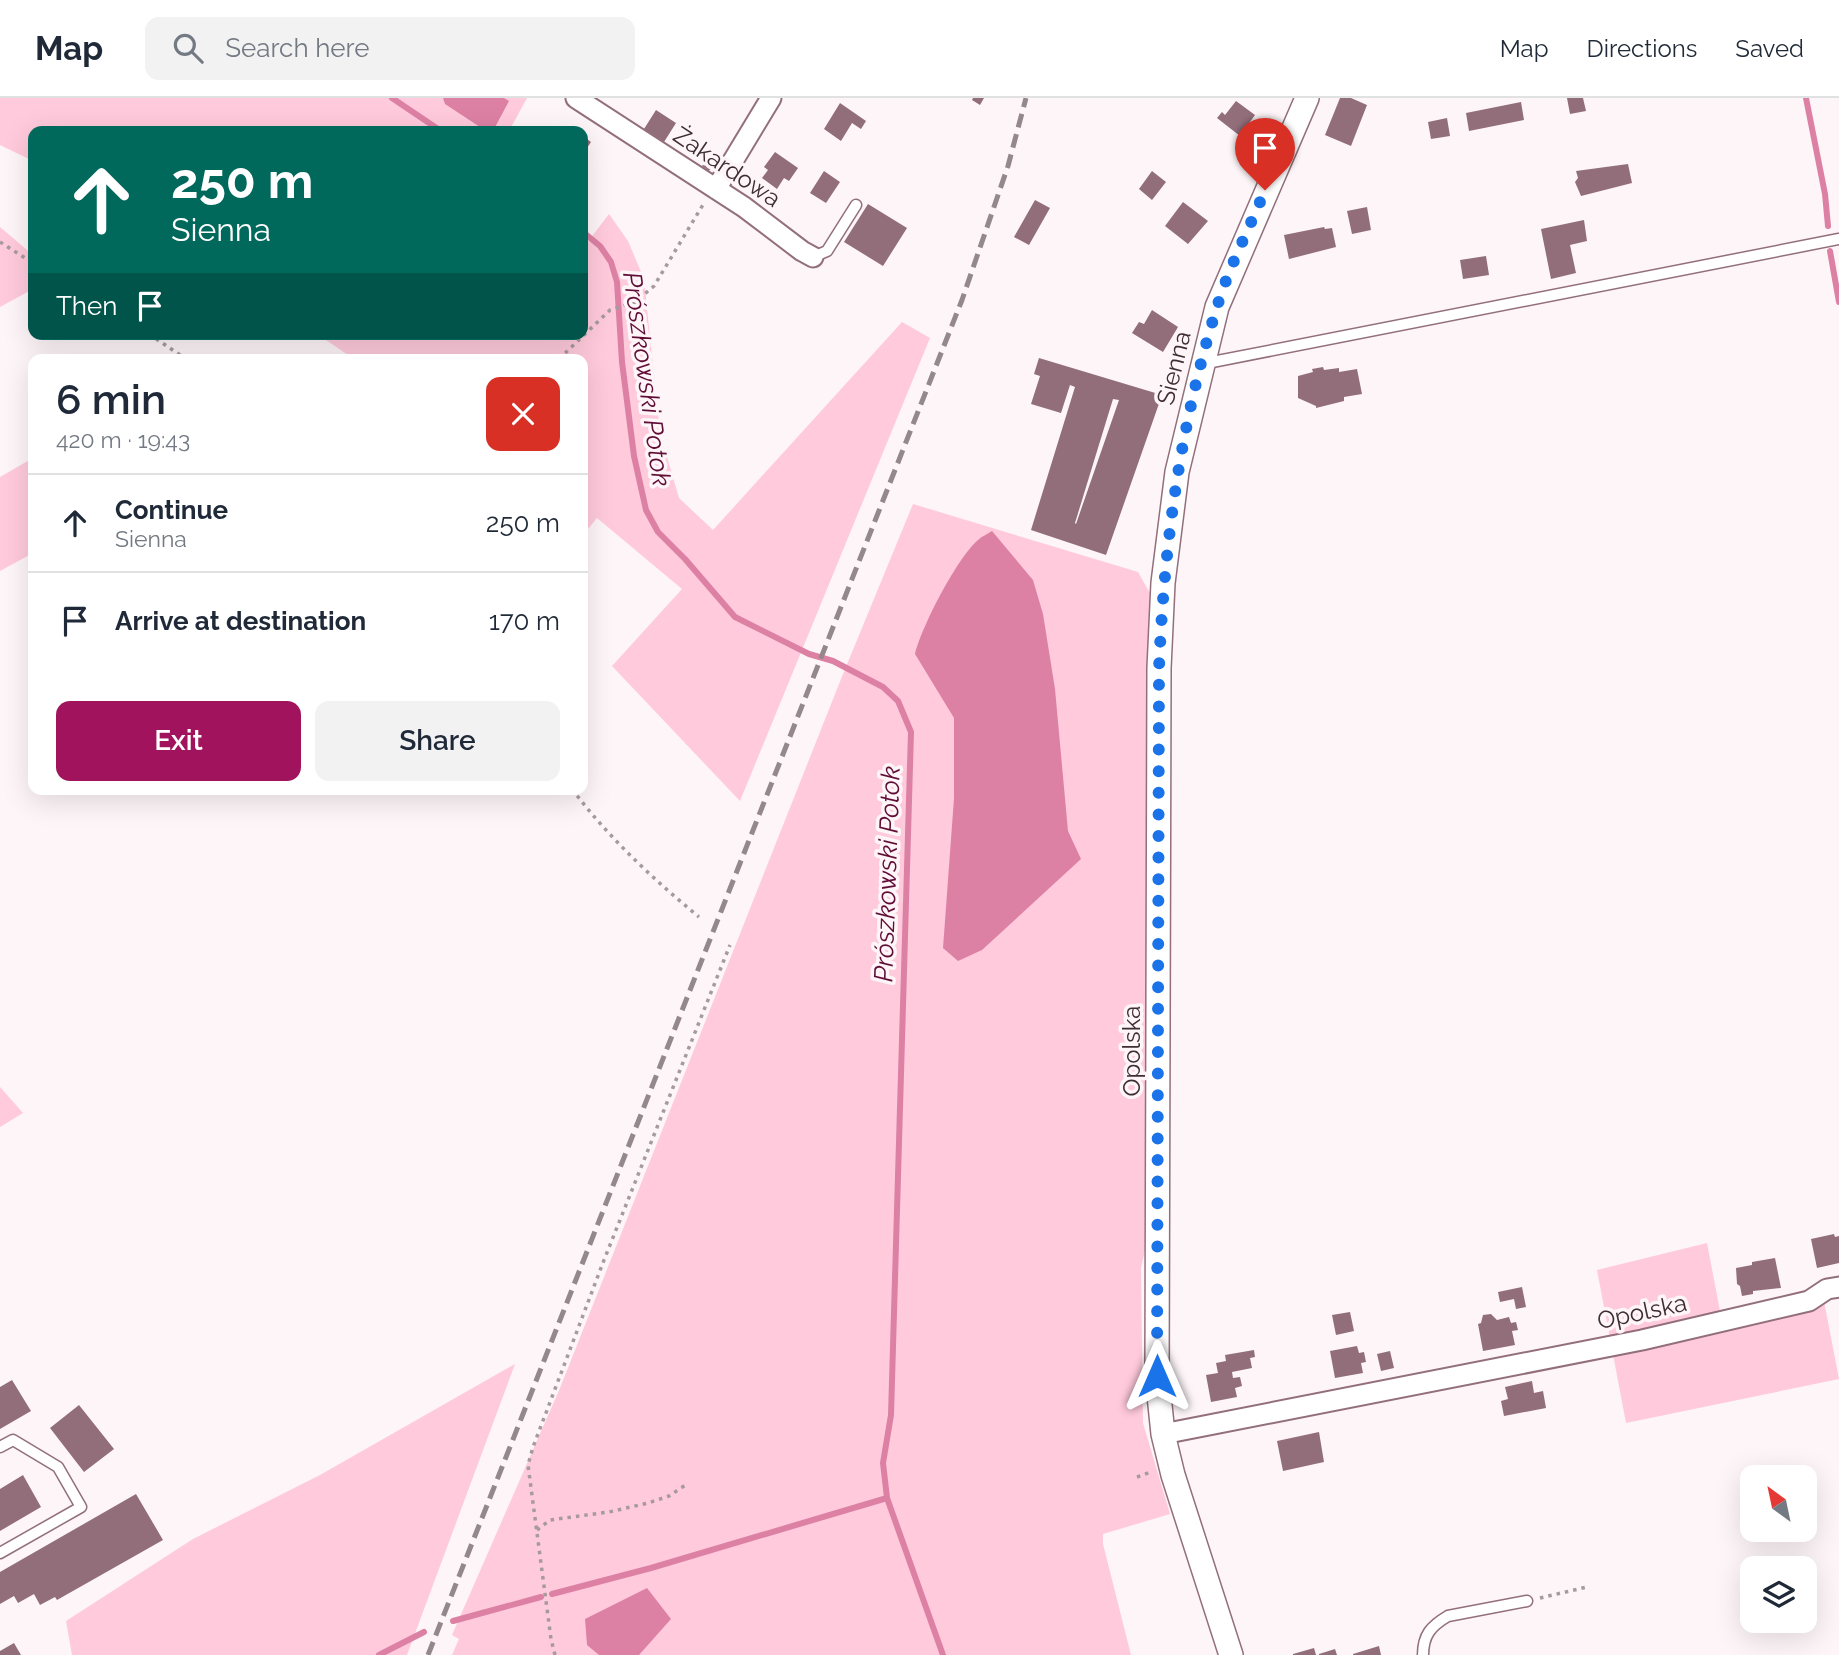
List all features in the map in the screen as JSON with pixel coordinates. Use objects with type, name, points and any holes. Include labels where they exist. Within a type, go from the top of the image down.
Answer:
[{"type":"street","name":"Żakardowa","points":[[576,98],[716,189],[813,257]]},
{"type":"street","points":[[716,189],[771,98]]},
{"type":"street","name":"Sienna","points":[[1159,668],[1168,530],[1177,472],[1202,364],[1217,307],[1232,267],[1307,98]]},
{"type":"street","name":"Opolska","points":[[1159,668],[1157,1376],[1163,1434],[1184,1511],[1231,1655]]},
{"type":"street","name":"Opolska","points":[[1163,1434],[1642,1340],[1809,1301],[1827,1289],[1839,1287]]},
{"type":"lane","points":[[813,257],[827,251],[856,205]]},
{"type":"lane","points":[[1202,364],[1839,239]]},
{"type":"lane","points":[[0,1447],[13,1440],[58,1467],[80,1507],[0,1553]]},
{"type":"lane","points":[[1423,1655],[1423,1642],[1428,1631],[1448,1616],[1527,1601]]},
{"type":"path","points":[[588,332],[613,309],[635,302],[654,286],[704,202],[716,189]]},
{"type":"path","points":[[0,242],[28,259]]},
{"type":"path","points":[[158,340],[179,354]]},
{"type":"path","points":[[564,354],[580,340]]},
{"type":"path","points":[[577,795],[632,858],[699,917]]},
{"type":"path","points":[[555,1655],[528,1465],[604,1260],[730,945]]},
{"type":"path","points":[[1137,1477],[1160,1469]]},
{"type":"path","points":[[537,1530],[550,1520],[610,1513],[648,1503],[669,1496],[687,1484]]},
{"type":"path","points":[[1527,1601],[1587,1587]]},
{"type":"shaded area","points":[[0,98],[527,98],[512,126],[28,126],[28,159],[0,145]]},
{"type":"shaded area","points":[[443,98],[504,98],[509,101],[496,126],[478,126],[445,104]]},
{"type":"shaded area","points":[[609,214],[628,241],[644,279],[660,433],[679,498],[713,530],[902,322],[930,338],[740,801],[612,666],[682,589],[597,518],[588,529],[588,354],[347,354],[326,340],[588,340],[588,241]]},
{"type":"shaded area","points":[[0,227],[28,251],[28,292],[0,307]]},
{"type":"shaded area","points":[[28,461],[28,556],[0,571],[0,477]]},
{"type":"shaded area","points":[[913,504],[1138,572],[1151,595],[1147,669],[1158,1191],[1141,1268],[1143,1423],[1170,1514],[1103,1534],[1103,1544],[1131,1655],[452,1655],[459,1639],[452,1635],[560,1388]]},
{"type":"shaded area","points":[[992,531],[1033,580],[1043,614],[1055,689],[1068,831],[1081,859],[982,950],[958,961],[943,948],[954,798],[954,718],[915,654],[941,593],[960,561],[980,539]]},
{"type":"shaded area","points":[[0,1087],[23,1113],[0,1127]]},
{"type":"shaded area","points":[[1707,1243],[1720,1311],[1822,1291],[1839,1379],[1626,1423],[1597,1270]]},
{"type":"shaded area","points":[[515,1364],[407,1655],[72,1655],[66,1621],[193,1539],[320,1475]]},
{"type":"shaded area","points":[[647,1588],[671,1619],[639,1655],[599,1655],[587,1645],[585,1619]]},
{"type":"building","points":[[984,98],[980,105],[972,100]]},
{"type":"building","points":[[1340,98],[1351,98],[1367,105],[1351,146],[1325,135]]},
{"type":"building","points":[[1567,98],[1583,98],[1586,111],[1570,114]]},
{"type":"building","points":[[1236,101],[1255,115],[1240,136],[1217,118],[1222,112],[1225,115]]},
{"type":"building","points":[[1521,102],[1524,120],[1469,131],[1466,113]]},
{"type":"building","points":[[840,103],[866,121],[861,129],[852,123],[841,141],[824,129]]},
{"type":"building","points":[[656,110],[676,123],[664,142],[644,129]]},
{"type":"building","points":[[1447,118],[1450,136],[1431,139],[1428,122]]},
{"type":"building","points":[[711,151],[719,155],[709,171],[702,166]]},
{"type":"building","points":[[775,152],[798,168],[789,181],[784,178],[777,189],[762,178],[768,170],[764,167]]},
{"type":"building","points":[[1628,164],[1632,183],[1581,196],[1575,182],[1578,178],[1576,171]]},
{"type":"building","points":[[824,171],[840,182],[826,203],[810,193]]},
{"type":"building","points":[[1152,171],[1166,182],[1152,200],[1139,189]]},
{"type":"building","points":[[1035,200],[1050,208],[1029,245],[1014,237]]},
{"type":"building","points":[[1183,202],[1208,221],[1188,244],[1165,226]]},
{"type":"building","points":[[868,204],[907,228],[883,266],[844,242]]},
{"type":"building","points":[[1367,207],[1371,230],[1352,234],[1347,211]]},
{"type":"building","points":[[1584,220],[1587,241],[1570,245],[1576,273],[1551,279],[1541,229]]},
{"type":"building","points":[[1324,227],[1332,228],[1336,247],[1289,259],[1284,235]]},
{"type":"building","points":[[1486,256],[1489,275],[1463,279],[1460,260]]},
{"type":"building","points":[[1152,310],[1178,327],[1163,352],[1132,333],[1139,322],[1144,324]]},
{"type":"building","points":[[1039,358],[1162,395],[1106,555],[1031,530],[1075,387],[1070,385],[1061,413],[1031,404],[1040,376],[1034,374]],"holes":[[[1113,399],[1119,400],[1076,524]]]},
{"type":"building","points":[[1323,367],[1324,370],[1339,368],[1339,372],[1357,369],[1362,394],[1344,397],[1344,401],[1316,408],[1298,398],[1298,376]]},
{"type":"building","points":[[1834,1234],[1835,1237],[1839,1236],[1839,1263],[1817,1268],[1811,1239]]},
{"type":"building","points":[[1775,1258],[1781,1288],[1753,1291],[1753,1294],[1742,1296],[1737,1284],[1736,1268]]},
{"type":"building","points":[[1522,1287],[1526,1307],[1516,1309],[1514,1299],[1500,1302],[1498,1292]]},
{"type":"building","points":[[1350,1312],[1354,1331],[1336,1335],[1332,1315]]},
{"type":"building","points":[[1491,1314],[1497,1320],[1509,1317],[1511,1323],[1516,1322],[1518,1330],[1512,1331],[1515,1345],[1483,1351],[1478,1324],[1481,1323],[1483,1315]]},
{"type":"building","points":[[1357,1346],[1359,1353],[1364,1352],[1366,1362],[1361,1363],[1363,1373],[1335,1378],[1330,1351]]},
{"type":"building","points":[[1254,1350],[1255,1357],[1250,1358],[1252,1368],[1232,1372],[1233,1378],[1240,1377],[1242,1386],[1235,1388],[1237,1397],[1211,1402],[1206,1375],[1218,1373],[1216,1363],[1226,1361],[1225,1355]]},
{"type":"building","points":[[1390,1351],[1394,1368],[1381,1371],[1377,1354]]},
{"type":"building","points":[[12,1380],[31,1411],[0,1429],[0,1387]]},
{"type":"building","points":[[1532,1381],[1534,1393],[1543,1391],[1546,1408],[1504,1416],[1501,1401],[1508,1399],[1505,1387]]},
{"type":"building","points":[[79,1405],[114,1449],[84,1472],[50,1428]]},
{"type":"building","points":[[1319,1432],[1324,1462],[1283,1471],[1277,1441]]},
{"type":"building","points":[[23,1475],[41,1507],[0,1531],[0,1489]]},
{"type":"building","points":[[136,1494],[163,1540],[57,1600],[55,1597],[40,1605],[34,1594],[18,1603],[14,1596],[0,1604],[0,1572]]},
{"type":"building","points":[[14,1643],[21,1655],[0,1655],[0,1651]]},
{"type":"building","points":[[1379,1646],[1381,1655],[1353,1655],[1353,1654]]},
{"type":"building","points":[[1314,1648],[1316,1655],[1293,1655],[1293,1654]]},
{"type":"building","points":[[1335,1649],[1337,1655],[1319,1655],[1319,1654]]},
{"type":"waterway","name":"Prószkowski Potok","points":[[392,98],[434,126]]},
{"type":"waterway","points":[[1806,98],[1825,194],[1828,226]]},
{"type":"waterway","name":"Prószkowski Potok","points":[[588,236],[600,246],[611,262],[617,282],[622,362],[634,456],[646,510],[658,532],[735,617],[809,654],[833,661],[883,687],[898,701],[911,732],[891,1415],[883,1463],[887,1498],[943,1655]]},
{"type":"waterway","points":[[1830,251],[1839,302]]},
{"type":"waterway","points":[[552,1594],[651,1568],[887,1498]]},
{"type":"waterway","points":[[453,1621],[541,1597]]},
{"type":"waterway","points":[[379,1655],[424,1632]]},
{"type":"railway","points":[[428,1655],[962,300],[1008,166],[1026,98]]},
{"type":"route","points":[[1157,1376],[1159,668],[1163,583],[1177,472],[1195,390],[1217,307],[1265,190]]}]
